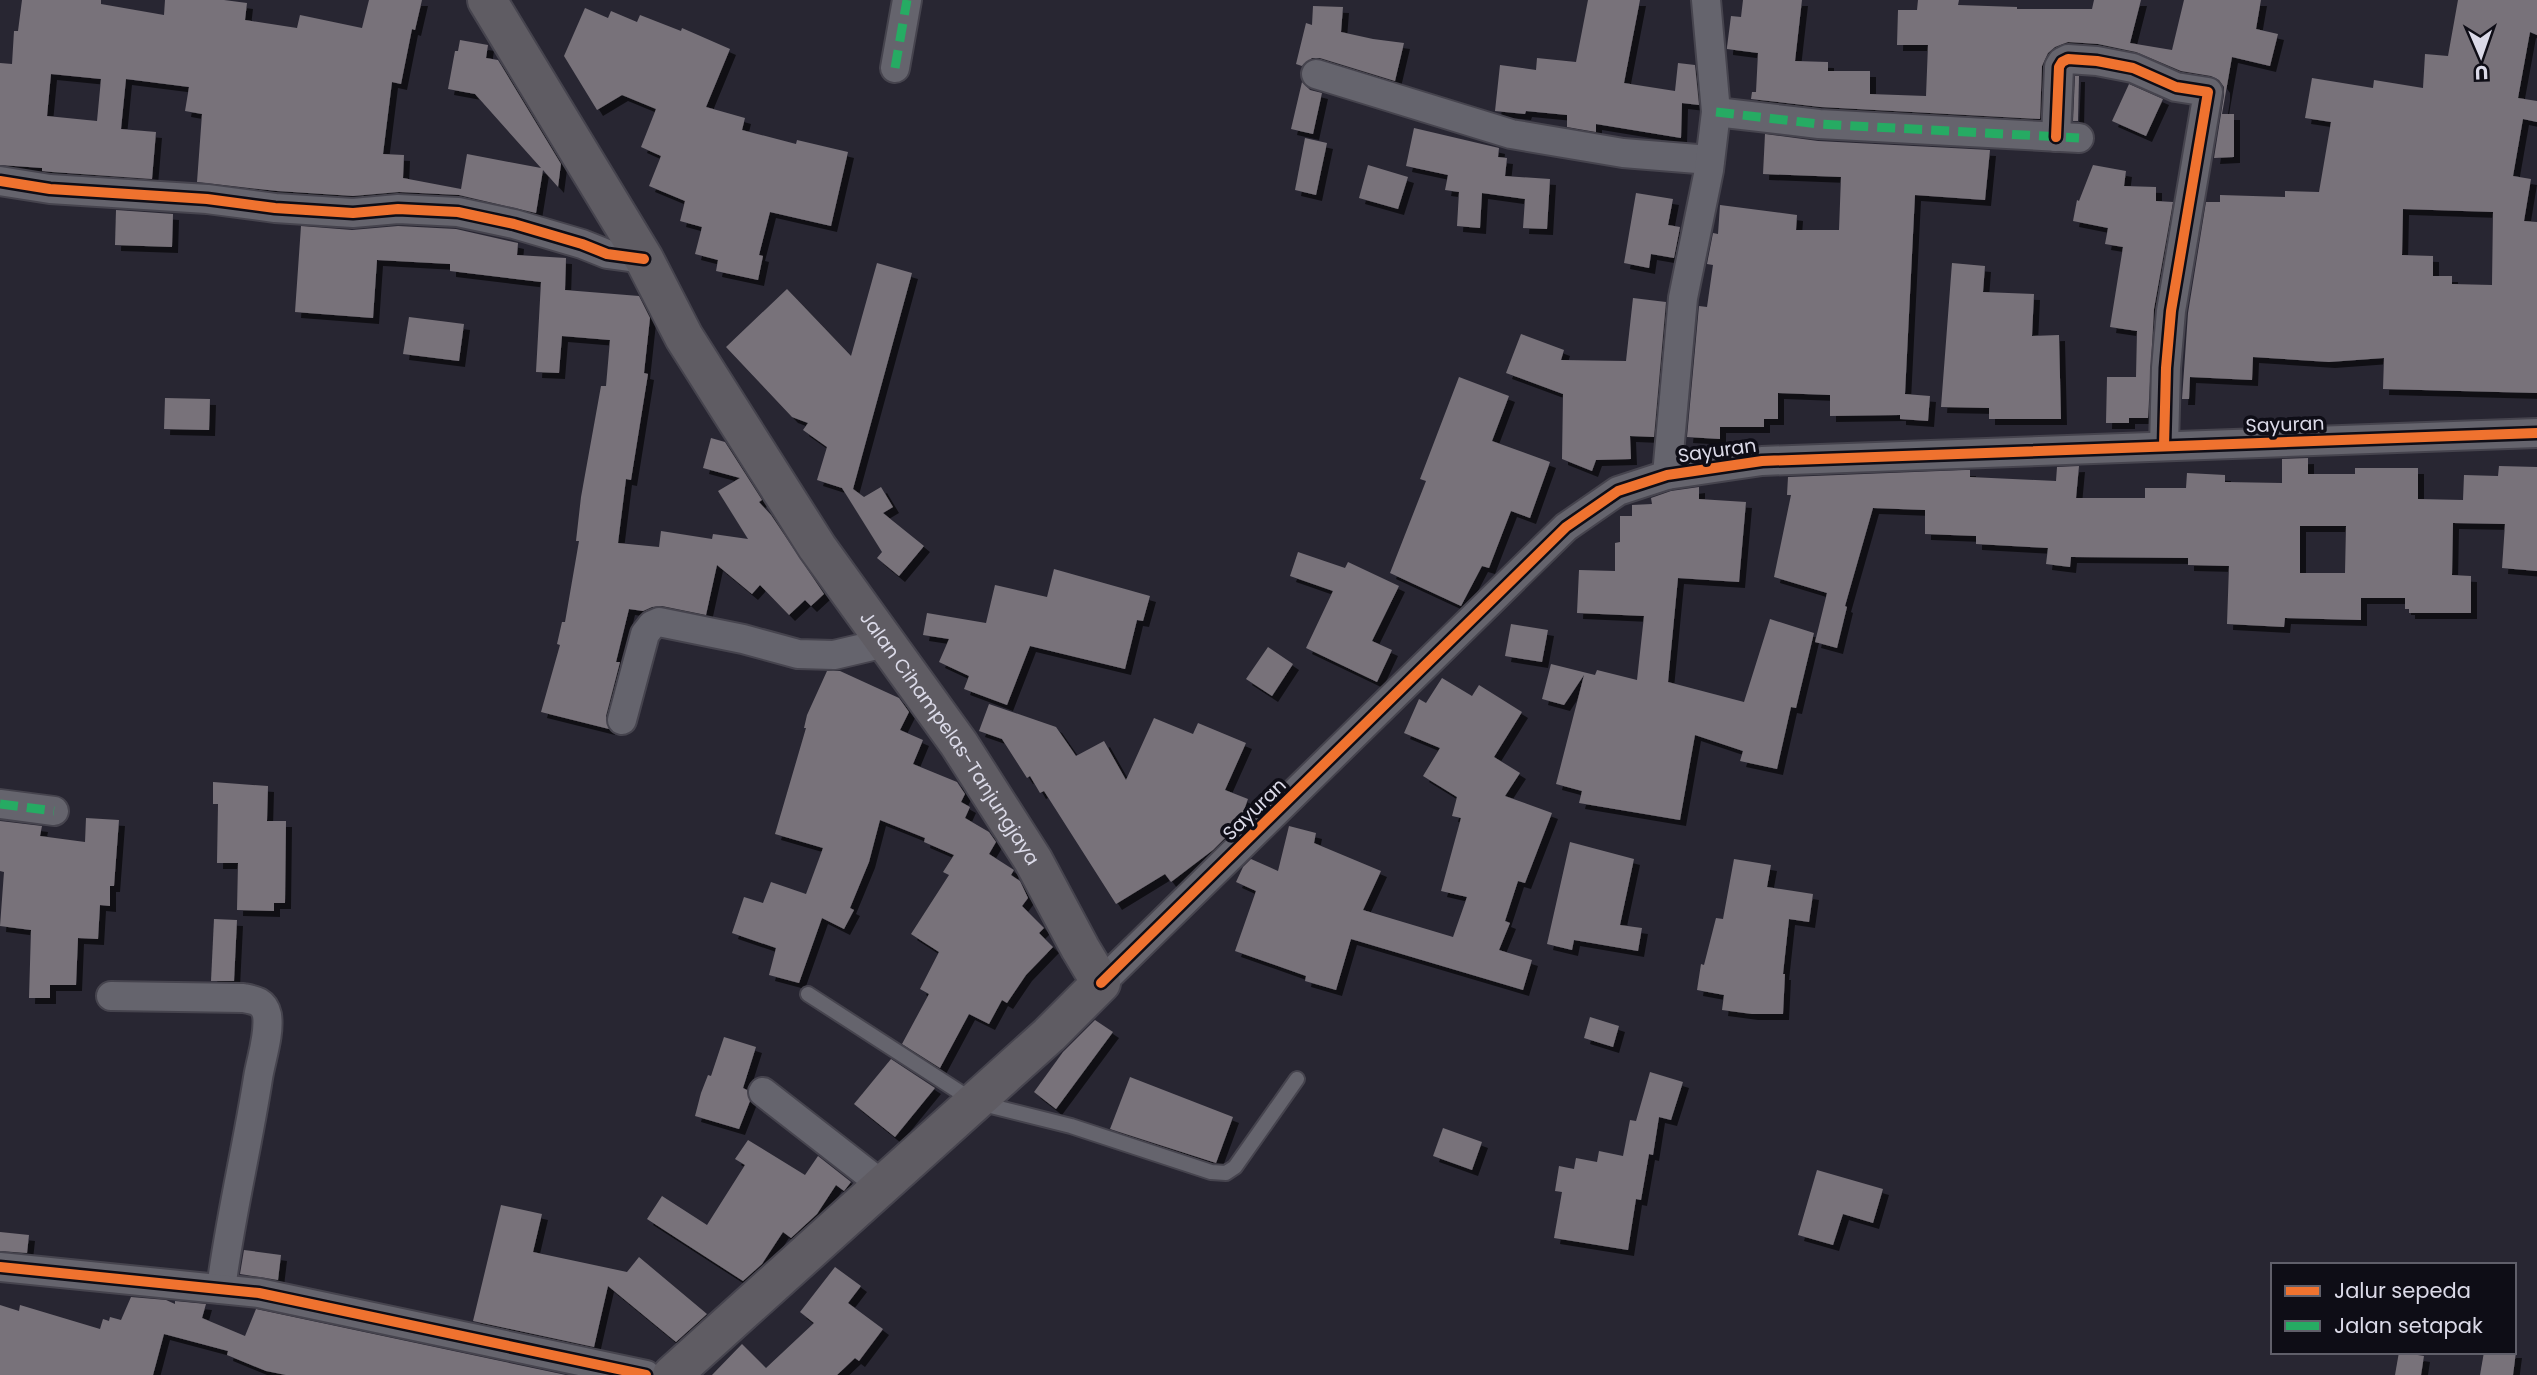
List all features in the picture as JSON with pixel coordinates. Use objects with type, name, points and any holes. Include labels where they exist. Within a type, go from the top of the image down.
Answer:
[{"type":"main road","name":"Jalan Cihampelas-Tanjungjaya","points":[[487,0],[644,259],[684,337],[817,547],[958,744],[1026,848],[1101,983]]},
{"type":"main road","points":[[672,1375],[1049,1035],[1101,983]]},
{"type":"street","points":[[895,68],[907,0]]},
{"type":"street","points":[[1667,474],[1683,298],[1710,160],[1716,112],[1706,0]]},
{"type":"street","points":[[1716,112],[1819,124],[2068,138],[2059,67],[2068,59],[2133,68],[2176,87],[2208,92],[2171,311],[2164,446]]},
{"type":"street","points":[[1316,74],[1511,134],[1623,153],[1710,160]]},
{"type":"street","points":[[0,181],[50,189],[207,199],[275,208],[353,213],[398,209],[458,212],[514,224],[607,254],[644,259]]},
{"type":"street","name":"Sayuran","points":[[1101,983],[1566,527],[1618,491],[1667,474],[1762,461],[2537,433]]},
{"type":"street","points":[[622,720],[645,634],[652,625],[659,622],[743,639],[798,654],[834,655],[885,643]]},
{"type":"street","points":[[0,804],[54,811]]},
{"type":"street","points":[[111,996],[243,998],[253,999],[264,1006],[267,1016],[253,1115],[226,1246],[221,1289]]},
{"type":"street","points":[[763,1092],[881,1184]]},
{"type":"street","points":[[0,1267],[259,1293],[646,1375]]},
{"type":"lane","points":[[808,994],[975,1102],[1071,1126],[1211,1172],[1226,1173],[1235,1167],[1297,1079]]},
{"type":"building","points":[[22,0],[101,0],[101,4],[164,15],[165,0],[224,0],[247,3],[245,20],[297,28],[300,15],[362,28],[369,0],[422,0],[415,30],[412,29],[401,84],[392,82],[383,154],[404,155],[403,178],[461,189],[467,154],[541,168],[475,94],[448,89],[455,51],[458,51],[460,40],[488,45],[486,58],[498,60],[561,164],[558,187],[543,170],[536,213],[459,195],[399,192],[353,196],[197,182],[202,114],[185,111],[189,87],[126,79],[121,129],[156,132],[152,179],[52,172],[42,171],[42,168],[0,165],[0,63],[12,64],[14,31],[18,31]],"holes":[[[51,74],[101,79],[97,121],[47,116]]]},
{"type":"building","points":[[1588,0],[1640,0],[1624,83],[1675,91],[1678,63],[1695,65],[1699,105],[1682,103],[1681,138],[1596,124],[1596,132],[1567,127],[1567,115],[1495,111],[1500,65],[1536,70],[1537,58],[1576,62]]},
{"type":"building","points":[[1743,0],[1802,0],[1795,61],[1828,62],[1828,71],[1870,71],[1870,94],[1926,96],[1928,45],[1897,45],[1898,10],[1917,10],[1918,0],[1959,0],[1958,5],[2017,9],[2092,9],[2094,0],[2141,0],[2130,43],[2172,50],[2184,0],[2261,0],[2256,29],[2278,34],[2270,66],[2232,57],[2222,114],[2234,114],[2234,157],[2214,158],[2224,95],[2224,87],[2219,80],[2181,71],[2136,52],[2098,44],[2068,42],[2048,53],[2042,66],[2040,119],[1820,107],[1751,99],[1752,92],[1756,92],[1758,53],[1727,49],[1731,16],[1741,17]]},
{"type":"building","points":[[2458,0],[2537,0],[2537,35],[2530,32],[2518,98],[2537,101],[2537,122],[2523,119],[2513,176],[2531,179],[2524,221],[2537,222],[2537,393],[2383,389],[2384,358],[2329,362],[2253,357],[2252,380],[2190,377],[2189,399],[2182,399],[2188,313],[2206,202],[2220,202],[2220,195],[2285,197],[2285,191],[2319,192],[2331,122],[2305,118],[2312,78],[2373,88],[2374,80],[2423,88],[2425,54],[2448,56]],"holes":[[[2403,209],[2493,212],[2492,285],[2452,284],[2452,276],[2433,276],[2433,256],[2402,255]]]},
{"type":"building","points":[[1313,6],[1343,7],[1341,32],[1404,43],[1395,81],[1320,58],[1312,58],[1302,66],[1296,64],[1306,23],[1312,25]]},
{"type":"building","points":[[585,8],[608,18],[611,11],[637,22],[640,15],[681,31],[682,28],[730,49],[706,107],[745,118],[742,130],[796,144],[797,140],[848,152],[831,226],[770,212],[759,255],[763,256],[758,280],[716,271],[718,260],[695,254],[702,227],[680,221],[685,201],[649,186],[661,156],[641,147],[656,109],[622,95],[597,110],[564,56]]},
{"type":"building","points":[[2075,76],[2079,76],[2078,121],[2073,121]]},
{"type":"building","points":[[1302,82],[1310,90],[1322,93],[1313,134],[1291,129]]},
{"type":"building","points":[[2129,84],[2163,99],[2146,136],[2112,121]]},
{"type":"building","points":[[1414,128],[1499,148],[1498,157],[1507,158],[1505,176],[1550,179],[1547,229],[1523,228],[1525,199],[1482,193],[1480,228],[1457,226],[1459,192],[1445,190],[1448,175],[1406,166]]},
{"type":"building","points":[[1765,134],[1818,141],[1990,150],[1985,200],[1915,195],[1905,394],[1930,396],[1928,421],[1900,419],[1900,415],[1830,416],[1830,395],[1778,393],[1778,419],[1764,419],[1764,427],[1720,427],[1720,439],[1687,437],[1699,306],[1707,307],[1713,265],[1707,264],[1713,233],[1718,234],[1720,205],[1797,215],[1796,230],[1839,230],[1841,177],[1763,174]]},
{"type":"building","points":[[1305,138],[1327,143],[1316,195],[1295,190]]},
{"type":"building","points":[[1368,165],[1408,177],[1398,209],[1359,198]]},
{"type":"building","points":[[2093,165],[2126,171],[2124,186],[2156,187],[2156,201],[2173,202],[2154,309],[2148,418],[2129,418],[2129,423],[2106,423],[2107,377],[2136,377],[2137,331],[2110,327],[2123,247],[2105,244],[2108,228],[2073,221],[2077,200],[2079,201]]},
{"type":"building","points":[[1636,193],[1673,199],[1668,225],[1680,227],[1674,258],[1651,254],[1649,268],[1624,263]]},
{"type":"building","points":[[116,210],[173,214],[172,247],[115,245]]},
{"type":"building","points":[[301,226],[352,230],[398,226],[456,229],[518,243],[517,255],[566,258],[565,290],[639,296],[650,318],[644,373],[648,374],[631,480],[626,479],[618,543],[659,547],[661,531],[712,539],[713,534],[748,539],[718,491],[740,478],[703,468],[711,438],[725,442],[762,500],[759,502],[771,515],[824,594],[811,606],[805,600],[789,615],[760,585],[752,594],[717,565],[706,615],[662,606],[643,611],[629,609],[616,662],[620,662],[606,716],[609,729],[541,712],[560,645],[557,644],[562,622],[565,622],[579,541],[576,541],[581,497],[601,386],[606,386],[610,340],[562,336],[559,373],[536,372],[541,282],[450,271],[450,264],[377,260],[373,318],[295,312]]},
{"type":"building","points":[[877,263],[912,273],[853,489],[864,497],[881,487],[893,507],[883,513],[924,546],[899,576],[877,558],[882,552],[842,488],[817,480],[827,447],[803,430],[808,423],[792,417],[726,347],[787,289],[851,356]]},
{"type":"building","points":[[1952,263],[1985,266],[1983,292],[2034,294],[2032,336],[2059,335],[2061,419],[1989,419],[1989,408],[1941,407]]},
{"type":"building","points":[[1633,298],[1666,302],[1654,437],[1630,436],[1631,459],[1596,460],[1592,471],[1562,459],[1563,394],[1506,373],[1521,334],[1564,350],[1561,360],[1626,361]]},
{"type":"building","points":[[409,317],[464,324],[459,361],[403,354]]},
{"type":"building","points":[[1459,377],[1509,396],[1492,441],[1550,462],[1530,518],[1511,511],[1489,568],[1482,566],[1461,606],[1390,573],[1426,481],[1420,479]]},
{"type":"building","points":[[165,398],[210,399],[209,430],[164,429]]},
{"type":"building","points":[[2308,458],[2308,474],[2355,474],[2355,468],[2418,468],[2418,499],[2463,500],[2464,475],[2498,476],[2499,466],[2537,467],[2537,571],[2502,568],[2505,524],[2453,523],[2452,575],[2471,576],[2471,613],[2409,613],[2409,609],[2405,609],[2405,598],[2361,598],[2361,620],[2285,618],[2284,627],[2227,624],[2229,566],[2188,565],[2188,558],[2071,557],[2070,567],[2046,564],[2048,548],[1976,544],[1976,536],[1925,534],[1925,510],[1873,508],[1845,606],[1847,607],[1837,648],[1815,642],[1827,593],[1774,577],[1791,495],[1787,495],[1788,477],[1970,470],[1970,477],[2056,481],[2057,467],[2079,466],[2076,498],[2145,498],[2145,488],[2186,488],[2187,473],[2225,475],[2225,482],[2282,483],[2282,459]],"holes":[[[2300,526],[2346,526],[2345,573],[2300,573]]]},
{"type":"building","points":[[1699,487],[1699,499],[1746,502],[1739,582],[1678,578],[1668,682],[1744,702],[1770,619],[1814,633],[1796,708],[1791,707],[1777,769],[1740,761],[1743,751],[1695,735],[1680,820],[1579,803],[1582,791],[1556,784],[1584,675],[1564,705],[1542,699],[1551,664],[1595,675],[1597,670],[1637,680],[1644,616],[1577,613],[1579,570],[1615,571],[1615,543],[1620,542],[1620,516],[1632,516],[1632,505],[1652,504],[1651,498],[1671,491]]},
{"type":"building","points":[[1298,552],[1345,568],[1348,562],[1399,586],[1372,641],[1392,650],[1377,682],[1306,648],[1333,591],[1290,576]]},
{"type":"building","points":[[1054,569],[1150,596],[1143,621],[1137,620],[1125,669],[1030,646],[1007,705],[964,689],[969,676],[939,662],[949,639],[923,635],[927,613],[986,623],[995,585],[1047,597]]},
{"type":"building","points":[[1511,624],[1548,630],[1542,662],[1505,656]]},
{"type":"building","points":[[1268,647],[1293,664],[1272,696],[1246,679]]},
{"type":"building","points":[[827,671],[840,671],[899,698],[909,712],[900,730],[923,740],[913,764],[957,782],[965,794],[961,802],[970,807],[965,818],[989,832],[996,842],[989,854],[1014,870],[1011,875],[1020,881],[1028,898],[1022,906],[1044,928],[1039,933],[1053,947],[1026,975],[1007,1003],[1002,1000],[989,1024],[969,1014],[940,1068],[902,1044],[929,994],[920,989],[939,952],[911,934],[949,875],[943,872],[954,855],[924,842],[925,838],[880,820],[869,862],[850,908],[854,910],[844,929],[822,918],[799,983],[769,975],[776,948],[732,933],[744,897],[763,903],[771,882],[806,894],[823,848],[775,834],[806,728],[807,715]]},
{"type":"building","points":[[1442,678],[1472,696],[1479,685],[1522,712],[1494,757],[1520,773],[1505,796],[1552,813],[1525,883],[1518,881],[1505,921],[1510,923],[1499,950],[1532,960],[1523,990],[1351,939],[1336,990],[1305,981],[1306,976],[1235,951],[1256,891],[1236,882],[1243,867],[1251,859],[1278,871],[1289,826],[1316,833],[1314,843],[1381,871],[1363,910],[1453,937],[1467,897],[1441,891],[1461,818],[1452,816],[1457,797],[1423,776],[1440,748],[1404,733],[1419,699],[1426,703]]},
{"type":"building","points":[[989,704],[1056,727],[1076,756],[1104,741],[1126,780],[1154,718],[1193,734],[1198,723],[1246,743],[1225,790],[1248,799],[1239,824],[1213,850],[1171,882],[1165,874],[1116,904],[1044,791],[1040,793],[1030,776],[1027,778],[1002,739],[979,731]]},
{"type":"building","points":[[213,782],[268,786],[267,821],[286,821],[285,903],[274,903],[274,911],[237,910],[238,863],[217,863],[218,804],[213,804]]},
{"type":"building","points":[[86,818],[119,820],[110,906],[100,905],[98,939],[78,938],[76,985],[50,985],[50,998],[29,998],[31,930],[0,926],[4,872],[0,871],[0,821],[42,826],[40,836],[85,842]]},
{"type":"building","points":[[1570,842],[1634,859],[1620,925],[1642,928],[1638,951],[1574,940],[1572,950],[1547,944]]},
{"type":"building","points":[[1734,859],[1771,865],[1767,887],[1813,894],[1809,922],[1789,919],[1783,974],[1783,1014],[1722,1010],[1724,995],[1697,990],[1701,964],[1704,965],[1716,918],[1723,919]]},
{"type":"building","points":[[214,919],[237,920],[234,981],[211,981]]},
{"type":"building","points":[[1590,1017],[1619,1026],[1613,1047],[1584,1038]]},
{"type":"building","points":[[1095,1020],[1113,1032],[1056,1109],[1034,1092],[1063,1052]]},
{"type":"building","points":[[724,1037],[756,1047],[743,1088],[747,1090],[750,1101],[739,1129],[695,1116],[701,1093],[708,1075],[711,1076]]},
{"type":"building","points":[[891,1059],[935,1088],[895,1137],[854,1104]]},
{"type":"building","points":[[1650,1072],[1683,1082],[1671,1120],[1659,1117],[1653,1155],[1649,1154],[1641,1200],[1636,1199],[1628,1250],[1554,1238],[1562,1192],[1555,1191],[1559,1166],[1574,1169],[1576,1158],[1597,1162],[1599,1151],[1623,1156],[1630,1120],[1636,1121]]},
{"type":"building","points":[[1130,1077],[1233,1117],[1216,1163],[1110,1129]]},
{"type":"building","points":[[1443,1128],[1482,1142],[1472,1170],[1433,1156]]},
{"type":"building","points":[[748,1140],[805,1175],[818,1156],[851,1182],[844,1191],[836,1185],[817,1214],[791,1238],[783,1232],[762,1264],[743,1281],[647,1219],[662,1196],[707,1225],[745,1165],[735,1159]]},
{"type":"building","points":[[1817,1170],[1883,1189],[1873,1223],[1843,1214],[1833,1245],[1798,1235]]},
{"type":"building","points":[[501,1205],[542,1214],[533,1252],[627,1272],[639,1257],[707,1314],[676,1342],[608,1286],[594,1347],[473,1321]]},
{"type":"building","points":[[0,1232],[29,1235],[27,1253],[0,1251]]},
{"type":"building","points":[[244,1250],[281,1255],[278,1280],[240,1274]]},
{"type":"building","points":[[835,1267],[861,1286],[848,1303],[883,1329],[859,1361],[855,1358],[837,1375],[712,1375],[742,1344],[766,1368],[814,1323],[800,1312]]},
{"type":"building","points":[[131,1297],[166,1300],[175,1304],[175,1301],[206,1304],[202,1318],[245,1336],[256,1309],[566,1375],[286,1375],[266,1371],[227,1355],[228,1351],[164,1334],[153,1375],[0,1375],[0,1305],[19,1311],[20,1305],[100,1329],[103,1319],[109,1321],[110,1317],[121,1320]]},
{"type":"building","points":[[2399,1354],[2424,1356],[2421,1375],[2395,1375]]},
{"type":"building","points":[[2484,1354],[2516,1354],[2513,1375],[2480,1375]]},
{"type":"marked path","points":[[895,68],[907,0]]},
{"type":"marked path","points":[[1716,112],[1819,124],[2079,138]]},
{"type":"marked path","points":[[0,804],[54,811]]},
{"type":"cycle path","points":[[2056,137],[2059,67],[2068,59],[2133,68],[2176,87],[2208,92],[2171,311],[2164,446]]},
{"type":"cycle path","points":[[0,181],[50,189],[207,199],[275,208],[353,213],[398,209],[458,212],[514,224],[607,254],[644,259]]},
{"type":"cycle path","points":[[1101,983],[1566,527],[1618,491],[1667,475],[1762,461],[2537,433]]},
{"type":"cycle path","points":[[0,1267],[259,1293],[646,1375]]}]
